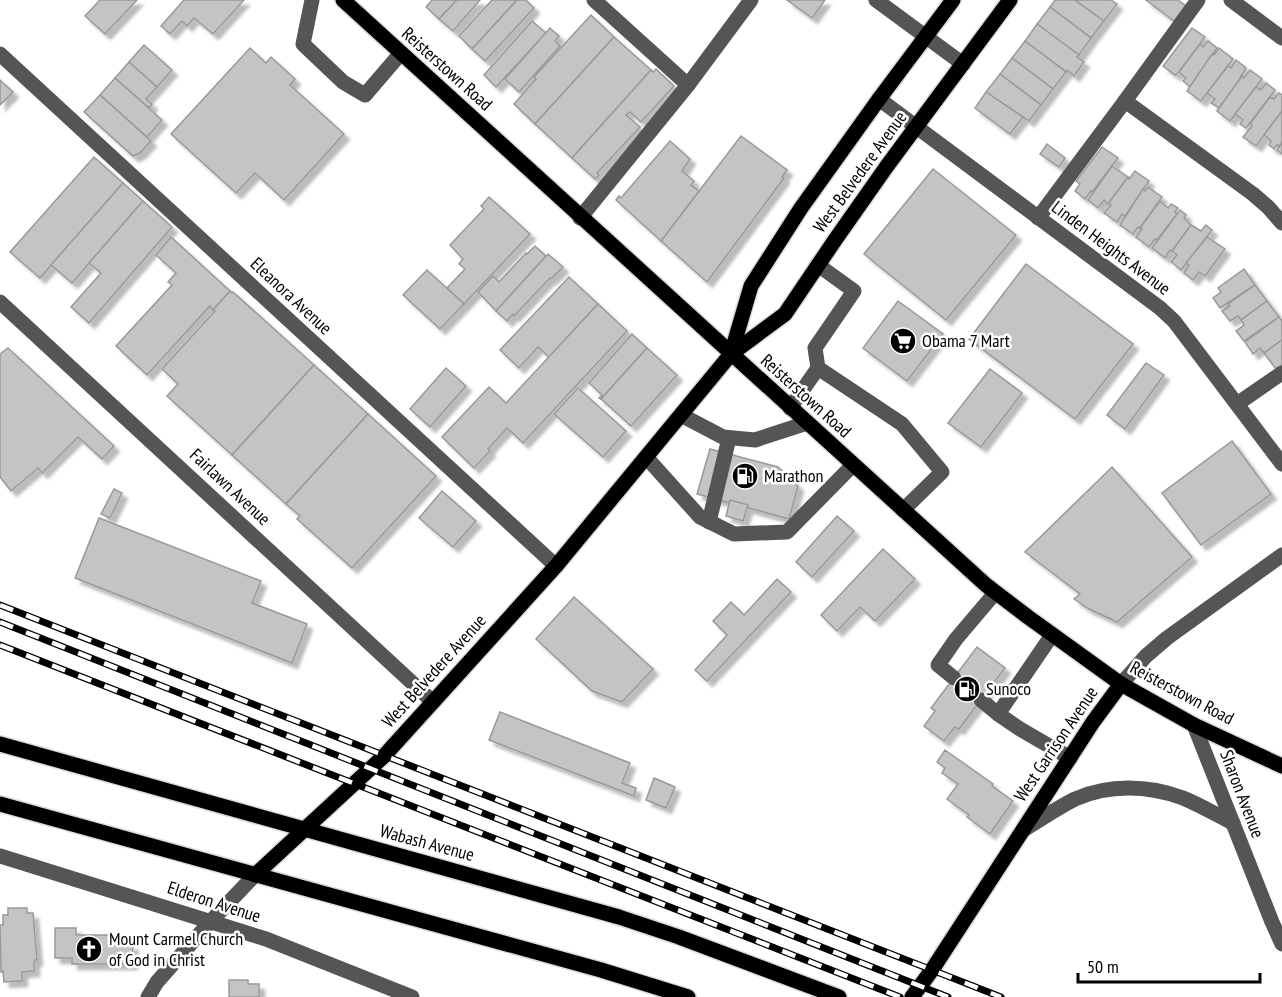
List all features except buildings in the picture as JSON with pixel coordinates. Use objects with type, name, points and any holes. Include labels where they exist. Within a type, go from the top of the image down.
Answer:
[{"type":"main road","name":"Reisterstown Road","points":[[343,0],[580,218],[995,593],[1121,684],[1194,724],[1282,766]]},
{"type":"main road","name":"West Belvedere Avenue","points":[[731,354],[751,286],[801,208],[953,0]]},
{"type":"main road","name":"West Belvedere Avenue","points":[[255,875],[372,768],[433,702],[556,566],[731,354],[785,314],[916,126],[1010,0]]},
{"type":"main road","name":"West Garrison Avenue","points":[[912,997],[1121,684]]},
{"type":"main road","name":"Wabash Avenue","points":[[0,744],[619,917],[839,997]]},
{"type":"main road","points":[[0,804],[601,970],[688,997]]},
{"type":"street","points":[[312,0],[303,44],[343,82],[365,95],[401,53]]},
{"type":"street","points":[[594,0],[688,85]]},
{"type":"street","points":[[580,218],[688,85],[751,0]]},
{"type":"street","points":[[876,0],[963,63]]},
{"type":"street","points":[[1038,218],[1198,0]]},
{"type":"street","points":[[1231,0],[1282,38]]},
{"type":"street","name":"Eleanora Avenue","points":[[0,54],[556,566]]},
{"type":"street","name":"Linden Heights Avenue","points":[[879,99],[1174,321],[1282,464]]},
{"type":"street","points":[[1125,101],[1253,194],[1282,223]]},
{"type":"street","points":[[790,408],[818,368],[815,348],[854,291],[818,265]]},
{"type":"street","name":"Fairlawn Avenue","points":[[0,302],[433,702]]},
{"type":"street","points":[[818,368],[902,424],[942,472],[903,510]]},
{"type":"street","points":[[1237,404],[1282,373]]},
{"type":"street","points":[[681,415],[723,437],[755,440],[807,423]]},
{"type":"street","points":[[709,522],[729,438]]},
{"type":"street","points":[[646,457],[700,517],[734,534],[787,532],[853,465]]},
{"type":"street","name":"West Garrison Avenue","points":[[1121,684],[1146,656],[1167,638],[1282,555]]},
{"type":"street","points":[[954,678],[938,665],[956,639],[995,593]]},
{"type":"street","points":[[998,714],[1052,635]]},
{"type":"street","points":[[981,700],[1020,729],[1070,758]]},
{"type":"street","name":"Sharon Avenue","points":[[1194,724],[1233,824],[1277,923],[1282,944]]},
{"type":"street","points":[[1023,830],[1074,800],[1100,790],[1128,787],[1161,792],[1185,799],[1233,824]]},
{"type":"street","name":"Elderon Avenue","points":[[0,856],[266,939],[412,997]]},
{"type":"street","name":"West Belvedere Avenue","points":[[148,997],[157,982],[210,921],[255,875]]},
{"type":"tunnel","points":[[954,678],[981,700]]},
{"type":"railway","points":[[0,605],[1001,997]]},
{"type":"railway","points":[[0,622],[948,997]]},
{"type":"railway","points":[[0,645],[900,997]]},
{"type":"place","name":"Obama 7 Mart","points":[[903,341]]},
{"type":"place","name":"Marathon","points":[[745,476]]},
{"type":"place","name":"Sunoco","points":[[967,689]]},
{"type":"place","name":"Mount Carmel Church of God in Christ","points":[[89,949]]}]
